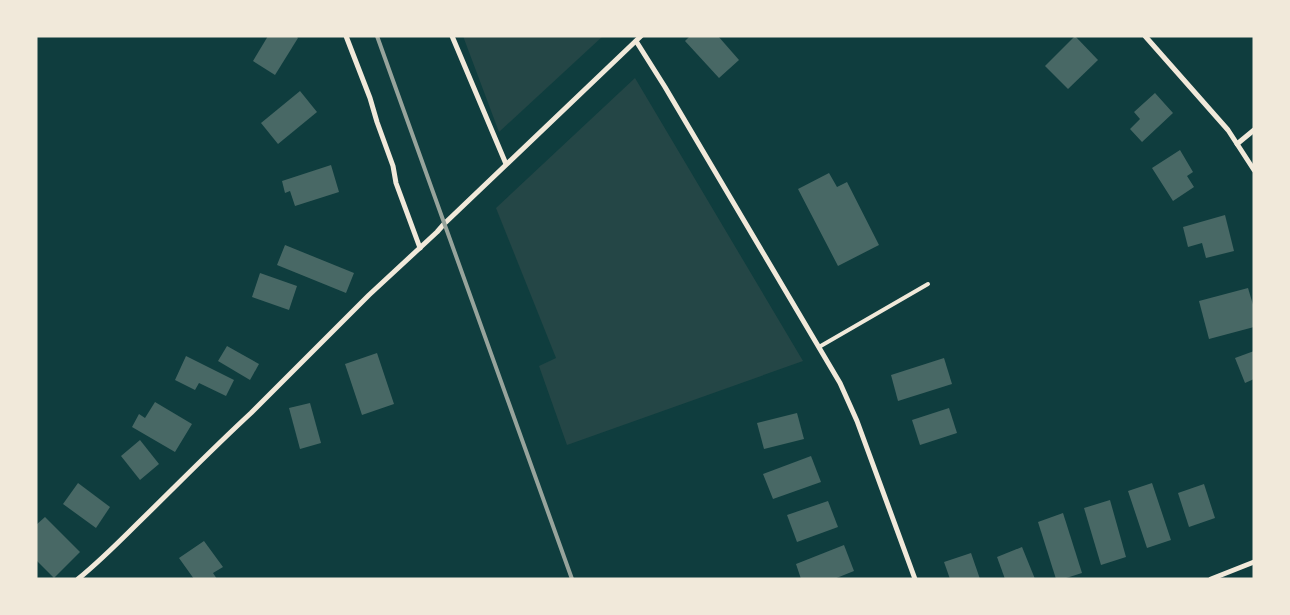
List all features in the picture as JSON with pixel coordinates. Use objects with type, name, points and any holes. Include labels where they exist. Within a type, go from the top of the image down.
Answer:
[{"type":"street","points":[[346,36],[370,98],[393,166],[396,183],[420,248]]},
{"type":"street","points":[[452,36],[506,164]]},
{"type":"street","points":[[78,579],[122,540],[364,301],[641,36]]},
{"type":"street","points":[[1145,36],[1228,130],[1254,170]]},
{"type":"street","points":[[636,40],[840,383],[857,421],[915,579]]},
{"type":"street","points":[[1237,144],[1254,130]]},
{"type":"street","points":[[1211,579],[1254,562]]},
{"type":"lane","points":[[819,347],[928,284]]},
{"type":"shaded area","points":[[463,36],[603,36],[499,132]]},
{"type":"shaded area","points":[[635,78],[803,361],[567,445],[539,366],[556,358],[496,208]]},
{"type":"building","points":[[268,36],[296,36],[298,38],[275,75],[253,61]]},
{"type":"building","points":[[690,36],[718,36],[739,60],[719,78],[685,41]]},
{"type":"building","points":[[1075,36],[1098,60],[1068,89],[1045,66]]},
{"type":"building","points":[[300,91],[317,112],[278,144],[261,123]]},
{"type":"building","points":[[1155,93],[1173,113],[1142,142],[1130,129],[1140,119],[1134,112]]},
{"type":"building","points":[[1180,150],[1193,172],[1187,176],[1194,187],[1173,201],[1152,168]]},
{"type":"building","points":[[331,165],[339,192],[295,206],[290,191],[285,193],[282,181]]},
{"type":"building","points":[[829,173],[837,187],[847,182],[879,245],[838,266],[798,189]]},
{"type":"building","points":[[1225,215],[1234,251],[1206,258],[1202,243],[1188,247],[1183,227]]},
{"type":"building","points":[[285,245],[354,273],[346,293],[277,265]]},
{"type":"building","points":[[260,273],[297,286],[289,310],[252,297]]},
{"type":"building","points":[[1248,288],[1254,308],[1254,327],[1209,339],[1199,301]]},
{"type":"building","points":[[227,346],[259,364],[250,380],[218,361]]},
{"type":"building","points":[[1254,351],[1254,379],[1245,383],[1235,358]]},
{"type":"building","points":[[377,353],[394,404],[362,415],[345,364]]},
{"type":"building","points":[[186,356],[234,380],[226,396],[199,383],[195,390],[175,380]]},
{"type":"building","points":[[944,358],[952,384],[898,401],[891,375]]},
{"type":"building","points":[[155,402],[192,424],[175,452],[132,427],[139,414],[145,418]]},
{"type":"building","points":[[310,403],[321,443],[300,449],[289,408]]},
{"type":"building","points":[[949,408],[957,433],[920,445],[912,420]]},
{"type":"building","points":[[797,413],[804,439],[764,449],[757,423]]},
{"type":"building","points":[[140,440],[159,464],[140,480],[121,456]]},
{"type":"building","points":[[811,456],[821,482],[773,499],[763,474]]},
{"type":"building","points":[[78,483],[110,507],[96,528],[63,504]]},
{"type":"building","points":[[1152,483],[1171,540],[1147,548],[1128,491]]},
{"type":"building","points":[[1204,484],[1215,518],[1189,527],[1178,493]]},
{"type":"building","points":[[1110,500],[1126,557],[1101,565],[1084,508]]},
{"type":"building","points":[[828,501],[838,527],[797,542],[787,515]]},
{"type":"building","points":[[1063,513],[1082,573],[1063,579],[1056,579],[1038,522]]},
{"type":"building","points":[[45,517],[80,552],[54,578],[36,560],[36,525]]},
{"type":"building","points":[[204,541],[223,567],[213,573],[217,579],[194,579],[179,558]]},
{"type":"building","points":[[844,545],[854,571],[834,579],[801,579],[796,564]]},
{"type":"building","points":[[1022,547],[1035,579],[1005,579],[997,557]]},
{"type":"building","points":[[971,553],[980,579],[950,579],[944,562]]},
{"type":"railway","points":[[377,36],[572,579]]}]
